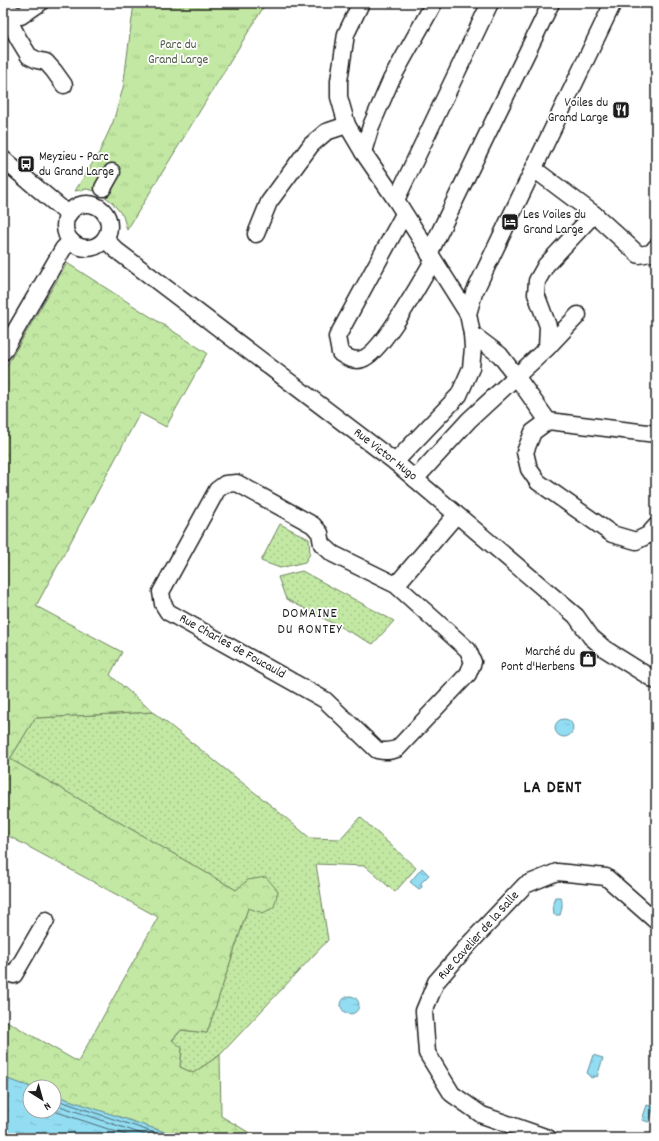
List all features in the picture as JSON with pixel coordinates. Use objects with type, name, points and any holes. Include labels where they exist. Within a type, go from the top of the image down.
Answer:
[{"type":"street","points":[[7,12],[21,16],[40,3]]},
{"type":"street","points":[[361,3],[346,34],[339,81],[339,98],[347,125],[468,314],[472,334],[473,348],[471,368],[458,395],[395,462]]},
{"type":"street","points":[[363,152],[371,126],[391,80],[434,3]]},
{"type":"street","points":[[396,200],[490,3]]},
{"type":"street","points":[[404,214],[336,337],[340,353],[348,359],[362,360],[376,350],[391,330],[431,257],[551,3]]},
{"type":"street","points":[[468,314],[474,294],[613,3]]},
{"type":"street","points":[[7,12],[18,38],[29,56],[46,62],[64,84]]},
{"type":"street","points":[[256,234],[269,202],[311,145],[326,132],[347,125]]},
{"type":"street","points":[[3,159],[68,214]]},
{"type":"street","points":[[534,169],[594,214],[639,255],[651,254],[656,247]]},
{"type":"street","points":[[104,188],[112,172]]},
{"type":"street","points":[[93,204],[100,208],[105,212],[108,218],[109,226],[105,239],[99,244],[85,248],[71,241],[65,228],[68,214],[79,205],[93,204]]},
{"type":"street","points":[[547,348],[548,326],[536,294],[537,281],[546,265],[594,214]]},
{"type":"street","name":"Rue Victor Hugo","points":[[105,239],[116,250],[395,462],[576,616],[591,637],[604,649],[656,681]]},
{"type":"street","points":[[3,352],[63,248],[71,241]]},
{"type":"street","points":[[415,479],[469,420],[547,348],[578,315]]},
{"type":"street","points":[[472,334],[500,355],[548,421]]},
{"type":"street","points":[[656,434],[548,421],[534,432],[525,452],[529,469],[538,482],[612,534],[636,541],[648,535],[656,526]]},
{"type":"street","name":"Rue Charles de Foucauld","points":[[237,483],[313,524],[320,533],[322,544],[332,554],[396,585],[468,650],[473,662],[468,674],[396,749],[386,752],[377,750],[325,700],[168,612],[163,604],[162,592],[217,490],[225,484],[237,483]]},
{"type":"street","points":[[396,585],[456,514]]},
{"type":"street","name":"Rue Cavelier de la Salle","points":[[548,1138],[482,1115],[452,1094],[427,1053],[424,1011],[436,982],[469,944],[525,885],[557,872],[606,877],[656,921]]},
{"type":"street","points":[[3,971],[14,975],[46,920]]},
{"type":"green space","name":"Parc du Grand Large","points":[[134,3],[266,3],[127,230],[123,216],[112,202],[99,192],[87,189],[75,191],[99,153],[113,122],[123,88]]},
{"type":"green space","points":[[67,263],[207,353],[166,427],[140,413],[36,606],[122,652],[110,675],[153,712],[35,718],[10,759],[236,890],[248,880],[266,877],[278,891],[274,907],[263,913],[248,908],[207,1033],[181,1030],[172,1040],[182,1048],[180,1067],[193,1073],[220,1055],[221,1116],[248,1132],[263,1138],[182,1138],[62,1098],[62,1079],[22,1079],[22,1084],[4,1078],[3,1076],[3,1019],[78,1062],[158,917],[3,833],[3,372]]},
{"type":"green space","points":[[280,524],[309,539],[310,554],[305,562],[280,568],[261,561]]},
{"type":"green space","points":[[302,571],[394,621],[373,644],[286,599],[278,577]]},
{"type":"green space","points":[[153,712],[310,838],[340,839],[360,817],[416,868],[395,892],[365,866],[316,864],[328,940],[220,1055],[193,1073],[180,1067],[182,1048],[172,1041],[181,1030],[207,1033],[248,908],[248,880],[236,890],[10,759],[35,718]]},
{"type":"water","points":[[564,719],[570,722],[573,728],[570,734],[564,737],[558,734],[555,728],[558,722]]},
{"type":"water","points":[[422,868],[429,875],[421,883],[422,887],[419,889],[410,882]]},
{"type":"water","points":[[555,897],[561,897],[562,906],[560,915],[554,915],[553,903]]},
{"type":"water","points":[[350,996],[356,999],[359,1005],[356,1011],[350,1014],[344,1011],[341,1005],[344,999]]},
{"type":"water","points":[[593,1055],[603,1058],[597,1077],[595,1076],[592,1078],[587,1073]]},
{"type":"water","points":[[3,1076],[4,1078],[22,1084],[22,1119],[62,1119],[62,1098],[182,1138],[3,1138]]},
{"type":"water","points":[[647,1105],[654,1107],[649,1122],[642,1120]]},
{"type":"place","name":"Voiles du Grand Large","points":[[621,110]]},
{"type":"place","name":"Meyzieu - Parc du Grand Large","points":[[26,164]]},
{"type":"place","name":"Les Voiles du Grand Large","points":[[510,222]]},
{"type":"place","name":"Marché du Pont d'Herbens","points":[[588,659]]},
{"type":"district","name":"DOMAINE DU RONTEY","points":[[310,622]]},
{"type":"district","name":"LA DENT","points":[[553,789]]}]
